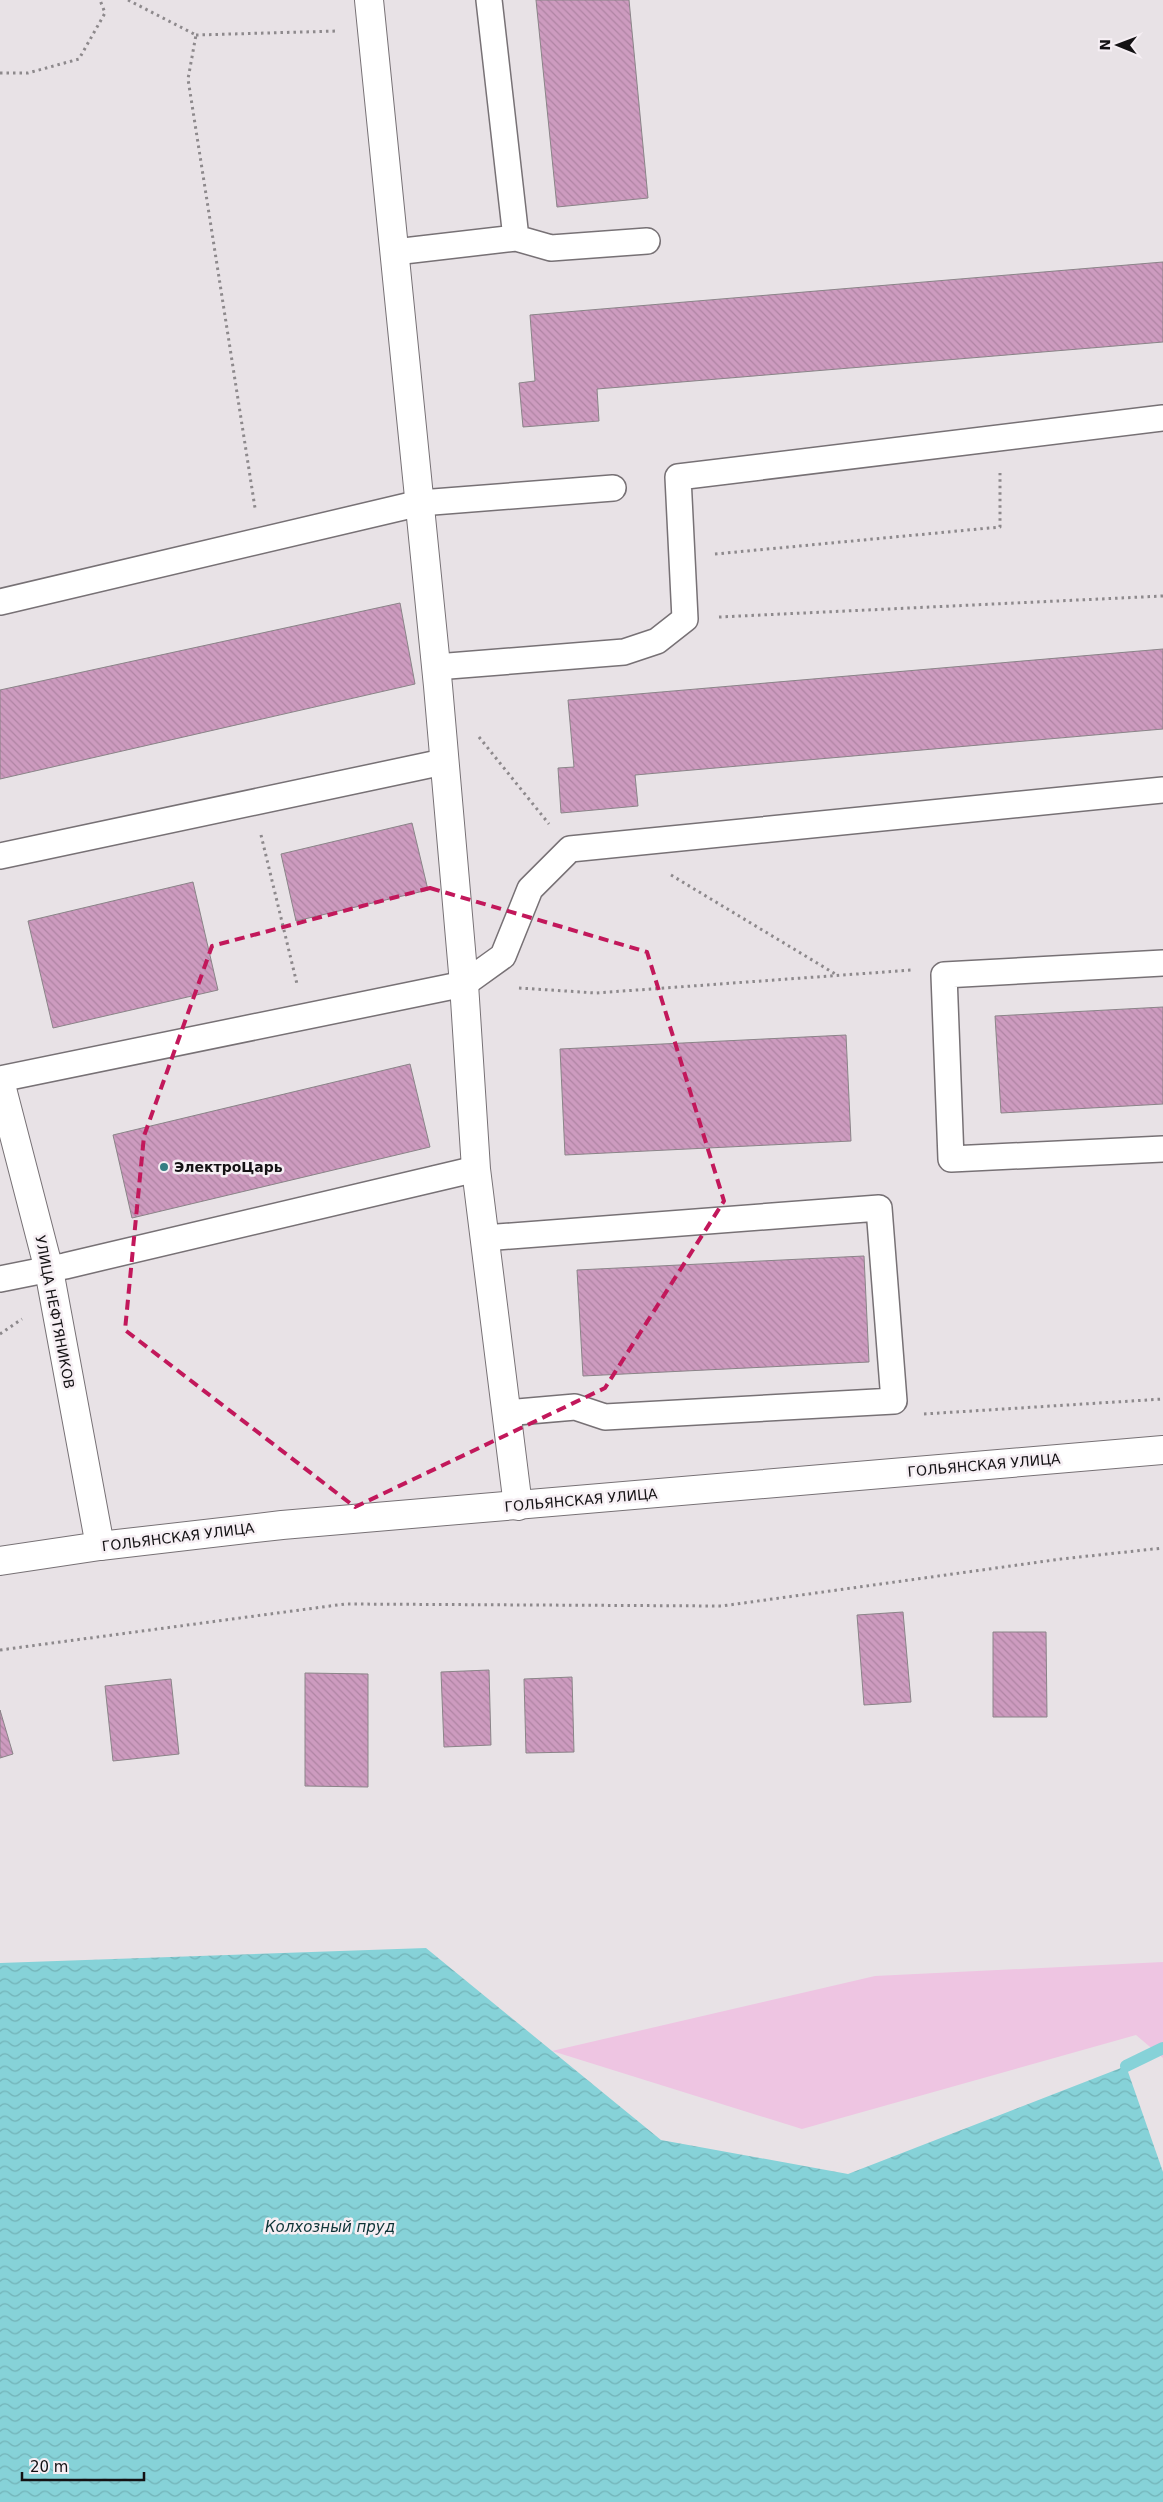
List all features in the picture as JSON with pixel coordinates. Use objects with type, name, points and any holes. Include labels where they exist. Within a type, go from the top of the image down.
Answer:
[{"type":"street","points":[[369,0],[436,667],[464,984],[476,1168],[518,1506]]},
{"type":"street","name":"УЛИЦА НЕФТЯНИКОВ","points":[[0,1080],[4,1110],[49,1270],[100,1546]]},
{"type":"street","name":"ГОЛЬЯНСКАЯ УЛИЦА","points":[[0,1561],[100,1546],[282,1525],[1163,1450]]},
{"type":"lane","points":[[490,0],[516,238]]},
{"type":"lane","points":[[395,252],[516,238],[551,248],[647,241]]},
{"type":"lane","points":[[436,667],[624,652],[657,641],[685,619],[678,477],[1163,418]]},
{"type":"lane","points":[[0,602],[420,503],[613,488]]},
{"type":"lane","points":[[0,856],[443,762]]},
{"type":"lane","points":[[0,1080],[464,984],[503,956],[530,889],[570,850],[1163,790]]},
{"type":"lane","points":[[1163,963],[944,975],[952,1159],[1163,1149]]},
{"type":"lane","points":[[0,1279],[49,1270],[476,1168]]},
{"type":"lane","points":[[484,1238],[879,1208],[894,1401],[605,1417],[575,1407],[506,1413]]},
{"type":"path","points":[[0,73],[28,73],[79,59],[105,13],[100,0]]},
{"type":"path","points":[[128,0],[196,35],[372,30]]},
{"type":"path","points":[[196,35],[188,78],[260,540]]},
{"type":"path","points":[[682,557],[1000,527],[1000,438]]},
{"type":"path","points":[[685,619],[1163,596]]},
{"type":"path","points":[[474,730],[570,850]]},
{"type":"path","points":[[253,803],[305,1017]]},
{"type":"path","points":[[622,844],[837,976]]},
{"type":"path","points":[[464,984],[596,993],[915,970],[944,975]]},
{"type":"path","points":[[894,1401],[916,1414],[1163,1400]]},
{"type":"path","points":[[0,1650],[345,1604],[722,1606],[1061,1559],[1163,1548]]},
{"type":"highlighted area","points":[[430,888],[647,952],[724,1201],[605,1388],[355,1507],[125,1330],[144,1136],[212,946]]},
{"type":"shaded area","points":[[1163,1962],[1163,2058],[1136,2035],[802,2129],[552,2051],[875,1976]]},
{"type":"water","name":"Колхозный пруд","points":[[426,1948],[661,2140],[848,2174],[1126,2066],[1163,2172],[1163,2502],[0,2502],[0,1963]]},
{"type":"building","points":[[536,0],[629,0],[648,198],[557,207]]},
{"type":"building","points":[[1163,262],[1163,342],[597,389],[599,421],[523,427],[519,383],[535,381],[530,315]]},
{"type":"building","points":[[400,603],[415,684],[0,779],[0,690]]},
{"type":"building","points":[[1163,649],[1163,729],[635,775],[638,806],[561,813],[558,768],[574,767],[568,700]]},
{"type":"building","points":[[412,823],[428,890],[296,921],[281,854]]},
{"type":"building","points":[[193,882],[218,990],[53,1028],[28,921]]},
{"type":"building","points":[[1163,1007],[1163,1104],[1001,1113],[995,1016]]},
{"type":"building","points":[[846,1035],[851,1141],[565,1155],[560,1049]]},
{"type":"building","points":[[410,1064],[430,1147],[132,1218],[113,1135]]},
{"type":"building","points":[[864,1256],[869,1362],[583,1376],[577,1270]]},
{"type":"building","points":[[903,1612],[911,1702],[864,1705],[857,1615]]},
{"type":"building","points":[[993,1632],[1046,1632],[1047,1717],[993,1717]]},
{"type":"building","points":[[489,1670],[491,1745],[444,1747],[441,1672]]},
{"type":"building","points":[[305,1673],[368,1674],[368,1787],[305,1786]]},
{"type":"building","points":[[572,1677],[574,1752],[526,1753],[524,1679]]},
{"type":"building","points":[[171,1679],[179,1754],[113,1761],[105,1686]]},
{"type":"building","points":[[0,1710],[13,1754],[0,1758]]},
{"type":"waterway","points":[[1126,2066],[1163,2048]]},
{"type":"place","name":"ЭлектроЦарь","points":[[164,1167]]}]
